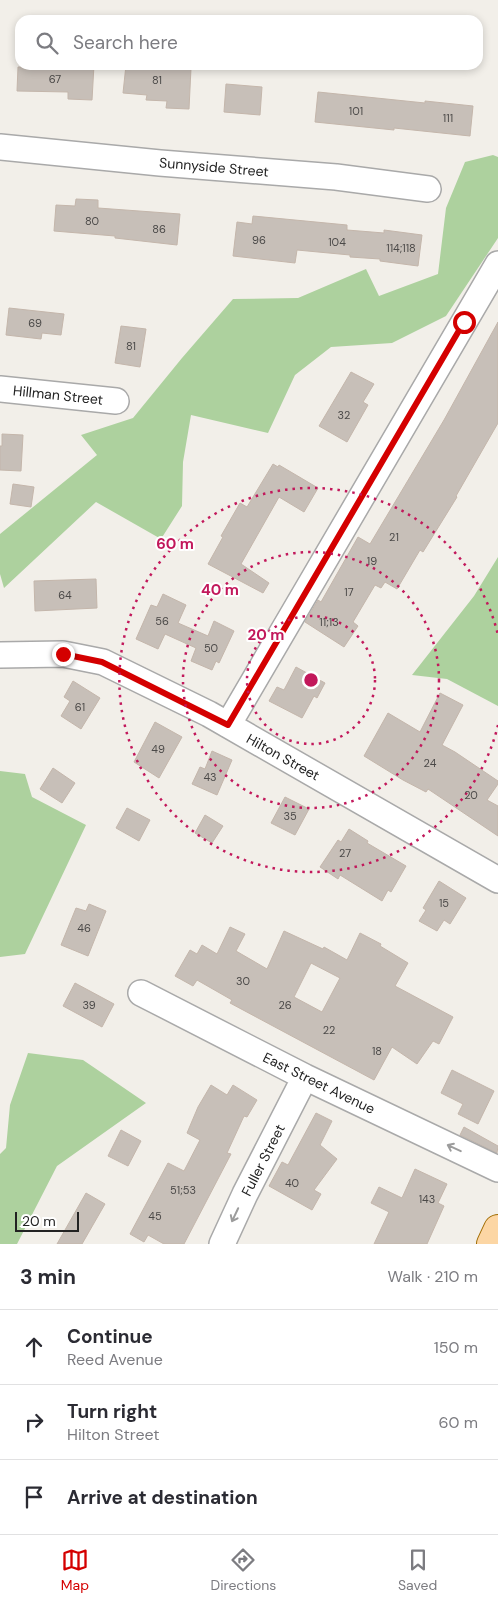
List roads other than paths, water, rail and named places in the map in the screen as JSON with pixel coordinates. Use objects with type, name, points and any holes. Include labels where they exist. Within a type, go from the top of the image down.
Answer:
[{"type":"main road","points":[[491,1244],[498,1229]]},
{"type":"street","name":"Sunnyside Street","points":[[0,147],[160,163],[336,176],[428,189]]},
{"type":"street","points":[[228,725],[498,264]]},
{"type":"street","name":"Hillman Street","points":[[0,389],[116,400]]},
{"type":"street","name":"Hilton Street","points":[[0,656],[63,654],[102,662],[228,725],[498,880]]},
{"type":"street","name":"East Street Avenue","points":[[142,993],[305,1078],[498,1169]]},
{"type":"street","name":"Fuller Street","points":[[222,1244],[245,1194],[305,1078]]}]
